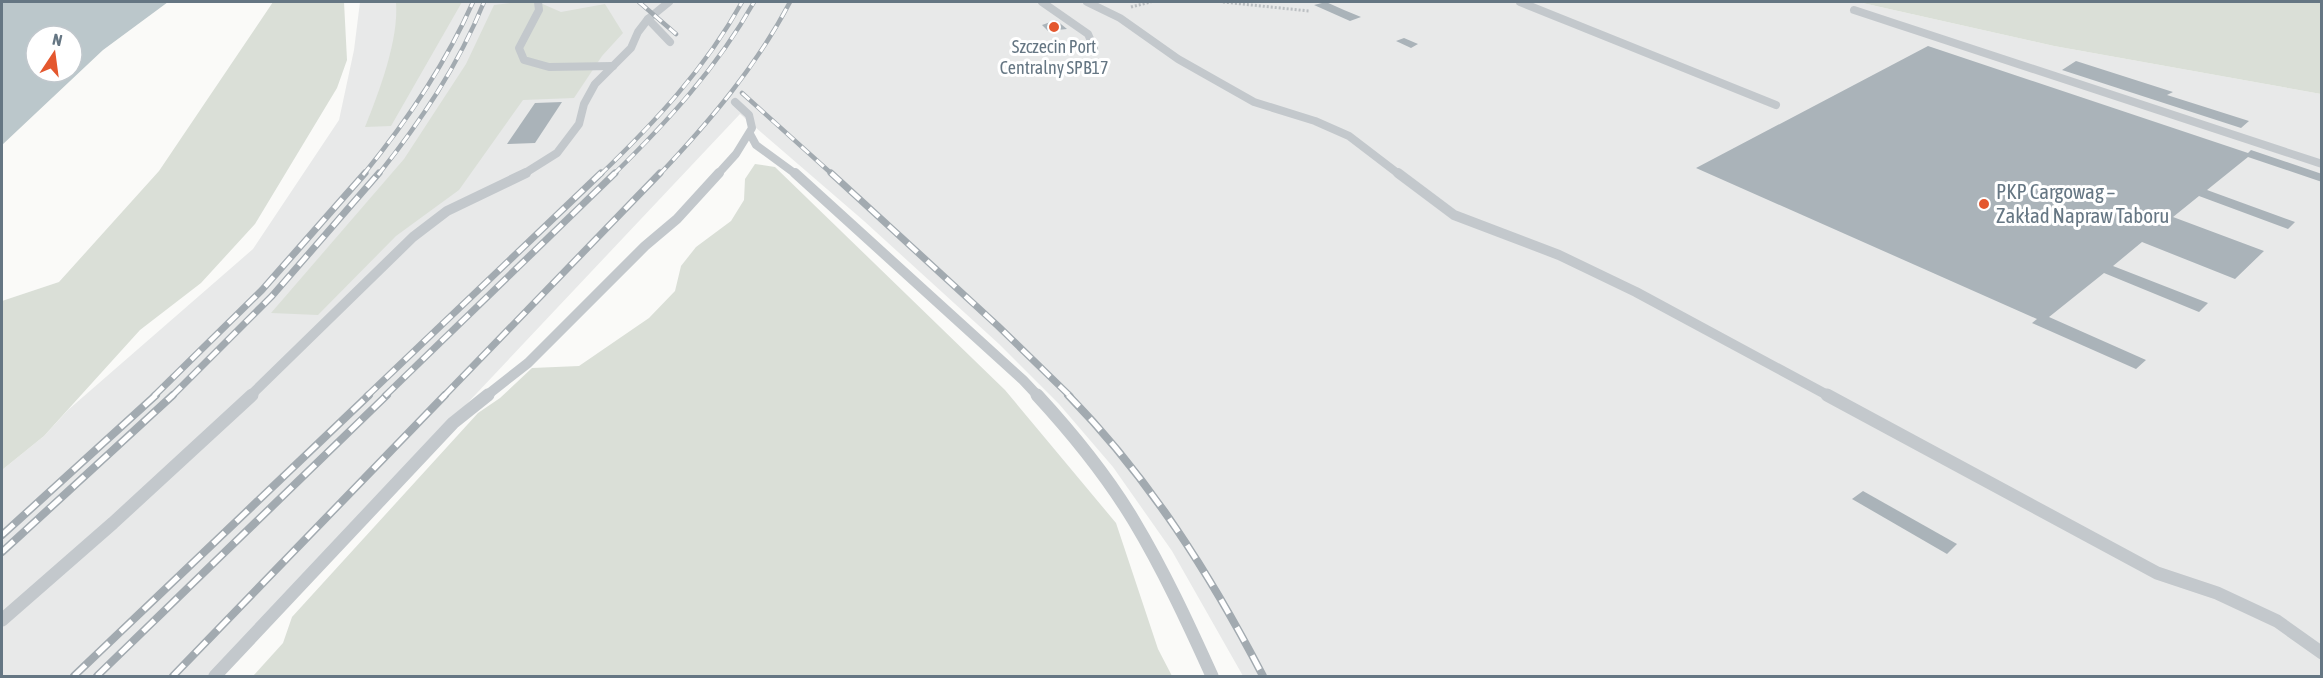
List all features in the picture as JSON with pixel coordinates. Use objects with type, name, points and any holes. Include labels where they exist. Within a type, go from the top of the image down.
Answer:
[{"type":"lane","points":[[538,2],[539,10],[519,48],[524,60],[549,67],[613,66]]},
{"type":"lane","points":[[2,620],[113,523],[243,404],[414,237],[447,211],[528,172],[557,153],[579,124],[590,92],[631,48],[638,32],[648,19],[669,2]]},
{"type":"lane","points":[[1042,2],[1085,32],[1094,48]]},
{"type":"lane","points":[[1087,2],[1132,26],[1178,59],[1254,102],[1328,126],[1358,141],[1454,215],[1559,255],[1627,288],[2157,573],[2217,593],[2277,621],[2322,652]]},
{"type":"lane","points":[[1520,2],[1776,105]]},
{"type":"lane","points":[[1854,10],[2322,164]]},
{"type":"lane","points":[[648,19],[670,42]]},
{"type":"lane","points":[[215,676],[453,423],[528,363],[638,254],[677,219],[736,154],[752,128],[751,117],[735,102]]},
{"type":"lane","points":[[750,134],[756,146],[796,174],[1023,380],[1050,408],[1133,519],[1168,583],[1212,676]]},
{"type":"path","points":[[1223,2],[1310,11]]},
{"type":"shaded area","points":[[2,2],[168,2],[103,50],[84,68],[84,24],[24,24],[24,84],[67,84],[2,145]]},
{"type":"shaded area","points":[[273,2],[344,2],[347,60],[337,88],[255,224],[201,283],[140,330],[44,436],[2,470],[2,301],[59,282],[159,171]]},
{"type":"shaded area","points":[[360,2],[1858,2],[2054,46],[2321,94],[2321,676],[1243,676],[1172,551],[1113,467],[1059,404],[999,344],[864,221],[740,114],[210,676],[2,676],[2,470],[44,436],[68,410],[253,249],[339,120],[354,50]]},
{"type":"shaded area","points":[[396,2],[462,2],[391,126],[365,127],[382,82],[391,49]]},
{"type":"shaded area","points":[[538,2],[561,12],[605,4],[623,33],[602,56],[574,98],[523,100],[459,190],[396,236],[318,315],[271,313],[404,159],[466,64],[494,5]]},
{"type":"shaded area","points":[[1858,2],[2321,2],[2321,94],[2054,46]]},
{"type":"shaded area","points":[[755,164],[775,167],[1005,390],[1116,523],[1158,649],[1172,676],[253,676],[283,643],[292,617],[478,413],[500,398],[532,368],[579,366],[649,318],[675,291],[681,266],[696,247],[731,221],[744,200],[745,179]]},
{"type":"building","points":[[1326,2],[1361,17],[1350,21],[1314,5]]},
{"type":"building","name":"Szczecin Port Centralny SPB17","points":[[1056,20],[1067,29],[1048,31],[1042,25]]},
{"type":"building","points":[[1404,38],[1418,44],[1411,48],[1396,41]]},
{"type":"building","name":"PKP Cargowag – Zakład Napraw Taboru","points":[[1928,46],[2248,153],[2251,150],[2322,174],[2322,182],[2248,157],[2207,190],[2295,222],[2288,229],[2199,196],[2173,217],[2264,251],[2235,279],[2142,242],[2113,266],[2208,303],[2199,312],[2104,273],[2049,317],[2146,360],[2136,369],[2032,323],[2037,319],[1696,168]]},
{"type":"building","points":[[2076,61],[2173,92],[2167,95],[2249,121],[2241,128],[2062,70]]},
{"type":"building","points":[[562,102],[535,143],[507,144],[535,103]]},
{"type":"building","points":[[1863,491],[1957,544],[1947,554],[1852,499]]},
{"type":"railway","points":[[363,175],[424,92],[473,2]]},
{"type":"railway","points":[[378,175],[409,134],[450,71],[484,2]]},
{"type":"railway","points":[[639,2],[676,34]]},
{"type":"railway","points":[[600,175],[677,94],[712,50],[742,2]]},
{"type":"railway","points":[[615,173],[690,93],[724,49],[754,2]]},
{"type":"railway","points":[[659,175],[696,135],[747,71],[790,2]]},
{"type":"railway","points":[[742,93],[833,175]]},
{"type":"railway","points":[[154,396],[262,290],[365,173]]},
{"type":"railway","points":[[173,395],[272,296],[379,173]]},
{"type":"railway","points":[[367,396],[601,173]]},
{"type":"railway","points":[[385,396],[615,173]]},
{"type":"railway","points":[[444,396],[660,173]]},
{"type":"railway","points":[[831,173],[998,326],[1070,396]]},
{"type":"railway","points":[[2,535],[156,395]]},
{"type":"railway","points":[[2,552],[173,395]]},
{"type":"railway","points":[[74,676],[369,395]]},
{"type":"railway","points":[[97,676],[387,395]]},
{"type":"railway","points":[[173,676],[445,395]]},
{"type":"railway","points":[[1068,395],[1125,460],[1176,528],[1222,601],[1263,676]]},
{"type":"place","name":"Szczecin Port Centralny SPB17","points":[[1054,27]]},
{"type":"place","name":"PKP Cargowag – Zakład Napraw Taboru","points":[[1984,204]]}]
